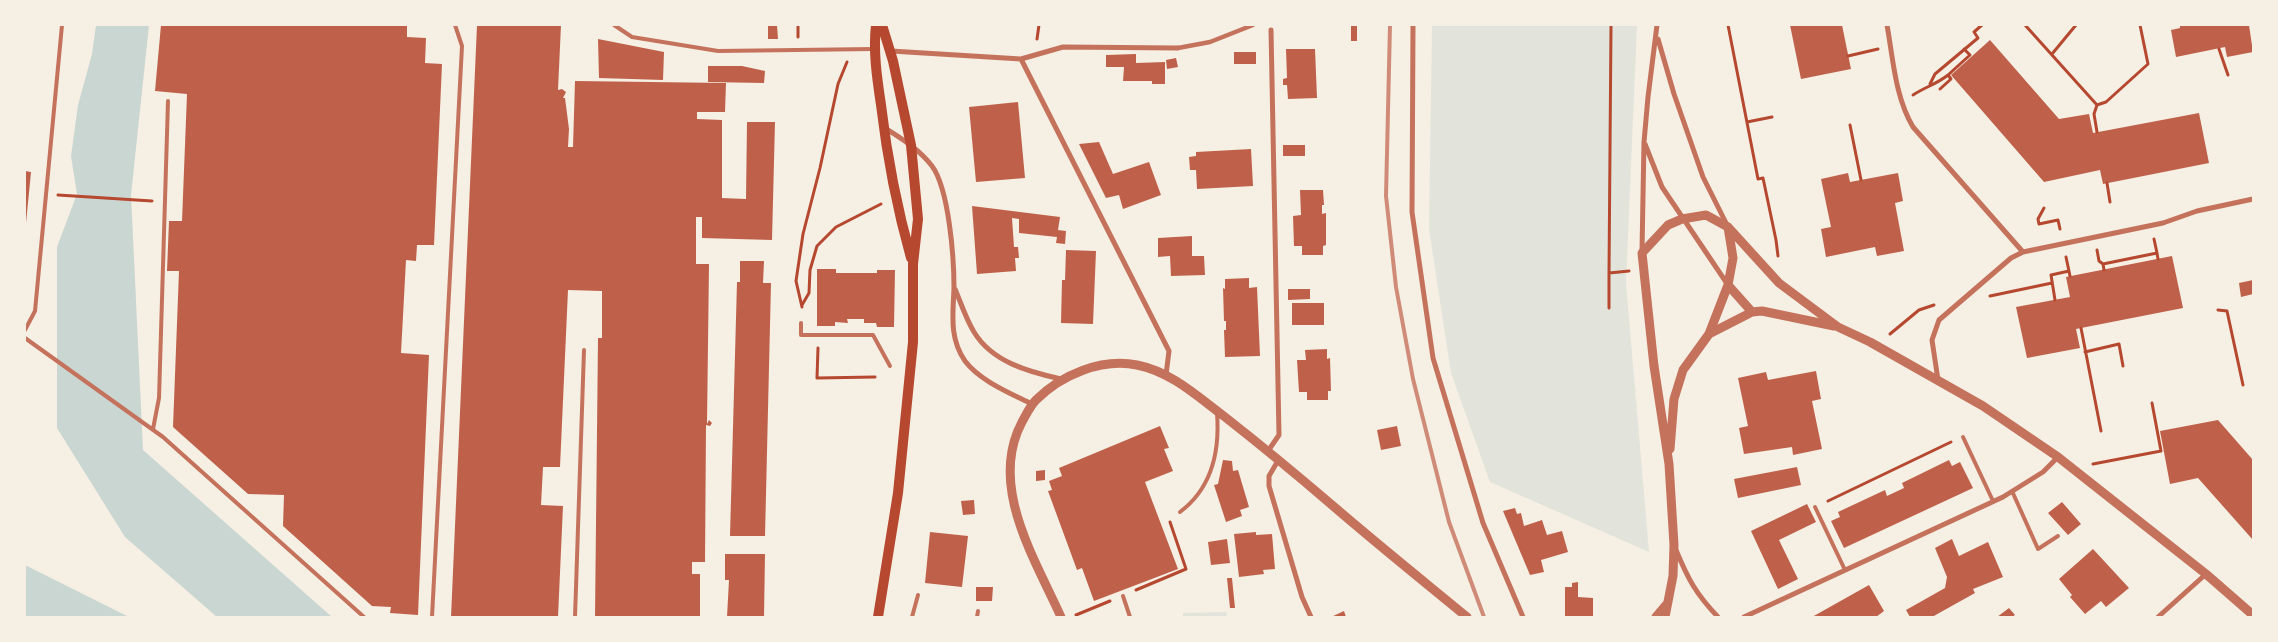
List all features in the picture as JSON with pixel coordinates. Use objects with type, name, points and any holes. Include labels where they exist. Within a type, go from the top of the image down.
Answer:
[{"type":"main road","points":[[876,25],[874,49],[884,127],[900,219],[913,264]]},
{"type":"main road","points":[[878,617],[898,493],[913,342],[913,264],[918,219],[911,145],[891,51],[882,25]]},
{"type":"street","points":[[891,51],[1021,59],[1063,47],[1178,48],[1210,42],[1253,25]]},
{"type":"street","points":[[1413,25],[1412,212],[1433,358],[1483,523],[1523,617]]},
{"type":"street","points":[[1657,25],[1644,142],[1642,253],[1654,366],[1669,464],[1674,576],[1665,617]]},
{"type":"street","points":[[1887,25],[1905,114],[1913,127],[2023,252]]},
{"type":"street","points":[[1268,450],[1279,435],[1271,30]]},
{"type":"street","points":[[1657,36],[1674,94],[1703,177],[1728,227],[1734,258],[1728,285],[1709,334],[1683,370],[1674,399],[1669,464]]},
{"type":"street","points":[[1021,59],[1169,351],[1166,375]]},
{"type":"street","points":[[884,127],[911,145],[936,171],[945,195],[954,286],[952,324],[954,337],[963,357],[978,373],[1032,404]]},
{"type":"street","points":[[1644,142],[1662,187],[1682,219],[1728,285],[1752,312]]},
{"type":"street","points":[[1938,380],[1933,352],[1935,329],[1939,320],[2011,258],[2023,252],[2163,222],[2196,211],[2253,199]]},
{"type":"street","points":[[1642,253],[1668,225],[1682,219],[1706,215],[1728,227],[1779,283],[1838,327],[1877,345],[1983,406],[2058,457],[2206,574],[2253,615]]},
{"type":"street","points":[[954,286],[974,332],[990,351],[1029,372],[1061,379]]},
{"type":"street","points":[[1709,334],[1752,312],[1762,311],[1838,327]]},
{"type":"street","points":[[1062,617],[1025,537],[1010,489],[1013,448],[1019,429],[1032,404],[1061,379],[1083,370],[1119,364],[1136,365],[1166,375],[1191,390],[1268,450],[1404,567],[1464,614]]},
{"type":"street","points":[[1744,617],[1993,501],[2043,472],[2058,457]]},
{"type":"street","points":[[1279,460],[1269,476],[1269,486],[1302,597],[1311,617]]},
{"type":"street","points":[[1674,545],[1690,582],[1702,600],[1718,617]]},
{"type":"street","points":[[2158,617],[2206,574]]},
{"type":"street","points":[[2238,602],[2253,608]]},
{"type":"street","points":[[1656,617],[1667,604]]},
{"type":"lane","points":[[25,330],[35,311],[62,25]]},
{"type":"lane","points":[[432,617],[462,46],[455,25]]},
{"type":"lane","points":[[614,25],[632,37],[718,51],[874,49]]},
{"type":"lane","points":[[153,429],[159,398],[168,101]]},
{"type":"lane","points":[[801,322],[801,335],[873,335],[890,366]]},
{"type":"lane","points":[[25,338],[153,429],[364,617]]},
{"type":"lane","points":[[575,617],[584,350]]},
{"type":"lane","points":[[1180,512],[1192,502],[1210,476],[1219,434],[1217,411]]},
{"type":"lane","points":[[1963,437],[1993,501]]},
{"type":"lane","points":[[2012,491],[2038,549],[2058,536]]},
{"type":"lane","points":[[1815,507],[1845,570]]},
{"type":"lane","points":[[912,617],[918,595]]},
{"type":"lane","points":[[1123,596],[1130,617]]},
{"type":"lane","points":[[977,617],[978,611]]},
{"type":"path","points":[[1609,308],[1611,25]]},
{"type":"path","points":[[1728,25],[1758,179],[1763,178],[1778,249],[1778,259],[1770,272]]},
{"type":"path","points":[[1901,98],[1911,96],[1930,84],[1935,74],[1978,38],[1974,32],[1982,25]]},
{"type":"path","points":[[2025,25],[2097,105]]},
{"type":"path","points":[[2052,54],[2076,25]]},
{"type":"path","points":[[2097,105],[2106,102],[2148,64],[2140,25]]},
{"type":"path","points":[[1848,56],[1891,46]]},
{"type":"path","points":[[2219,48],[2228,75]]},
{"type":"path","points":[[801,322],[802,307],[796,281],[803,234],[820,168],[838,84],[852,49]]},
{"type":"path","points":[[1930,84],[1937,84],[1970,56],[1964,49]]},
{"type":"path","points":[[1940,89],[1950,78],[1948,75]]},
{"type":"path","points":[[2097,105],[2094,114],[2098,132]]},
{"type":"path","points":[[1747,122],[1772,117]]},
{"type":"path","points":[[1850,125],[1861,180]]},
{"type":"path","points":[[2107,184],[2110,202]]},
{"type":"path","points":[[69,195],[146,201]]},
{"type":"path","points":[[802,307],[808,293],[810,270],[817,246],[836,227],[886,202]]},
{"type":"path","points":[[2044,208],[2038,219],[2038,224],[2052,221]]},
{"type":"path","points":[[2103,264],[2157,254],[2158,259]]},
{"type":"path","points":[[2065,255],[2070,276]]},
{"type":"path","points":[[2098,257],[2103,264],[2104,270]]},
{"type":"path","points":[[1609,273],[1644,270]]},
{"type":"path","points":[[2055,300],[2051,275],[2069,271]]},
{"type":"path","points":[[1982,298],[2052,283]]},
{"type":"path","points":[[1877,345],[1923,308],[1957,303]]},
{"type":"path","points":[[2218,310],[2227,311],[2243,385]]},
{"type":"path","points":[[2081,328],[2101,431]]},
{"type":"path","points":[[818,335],[817,378],[875,377]]},
{"type":"path","points":[[2085,352],[2119,344],[2123,366]]},
{"type":"path","points":[[2083,476],[2094,464],[2161,451],[2152,403]]},
{"type":"path","points":[[1815,507],[1963,437]]},
{"type":"path","points":[[1157,580],[1186,569]]},
{"type":"shaded area","points":[[96,25],[149,25],[131,195],[143,450],[332,617],[217,617],[125,537],[57,428],[57,247],[77,194],[71,156],[78,105],[92,54]]},
{"type":"shaded area","points":[[1432,25],[1637,25],[1626,283],[1649,552],[1490,482],[1451,373],[1429,229]]},
{"type":"shaded area","points":[[25,565],[129,617],[25,617]]},
{"type":"shaded area","points":[[1227,612],[1226,617],[1183,617],[1183,613]]},
{"type":"building","points":[[161,25],[407,25],[407,37],[426,38],[425,63],[442,64],[434,245],[417,245],[416,261],[406,260],[401,353],[429,355],[418,615],[390,613],[391,607],[372,606],[283,526],[284,495],[248,494],[173,427],[179,271],[167,271],[169,221],[182,221],[187,94],[155,91]]},
{"type":"building","points":[[477,25],[561,25],[558,90],[562,89],[566,92],[563,98],[565,98],[569,129],[568,147],[573,147],[575,81],[726,83],[725,112],[697,112],[697,119],[722,120],[722,198],[746,199],[747,122],[775,122],[772,240],[702,238],[702,217],[696,217],[696,264],[709,264],[707,424],[709,420],[712,423],[710,426],[706,425],[705,562],[692,562],[692,574],[700,574],[700,617],[595,617],[598,338],[602,338],[602,291],[568,290],[560,467],[543,467],[541,505],[563,506],[558,617],[451,617]]},
{"type":"building","points":[[768,25],[777,25],[778,39],[768,39]]},
{"type":"building","points":[[1351,25],[1357,25],[1357,41],[1351,41]]},
{"type":"building","points":[[1790,25],[1842,25],[1851,69],[1801,79]]},
{"type":"building","points":[[2180,25],[2249,25],[2253,52],[2227,57],[2225,47],[2176,57],[2171,30],[2180,28]]},
{"type":"building","points":[[598,39],[664,52],[663,80],[599,78]]},
{"type":"building","points":[[1990,40],[2059,119],[2089,114],[2093,133],[2199,113],[2209,163],[2103,184],[2100,170],[2044,182],[1951,75]]},
{"type":"building","points":[[1286,49],[1315,49],[1317,98],[1288,99],[1287,85],[1283,85],[1283,79],[1287,78]]},
{"type":"building","points":[[1234,52],[1256,52],[1256,64],[1234,64]]},
{"type":"building","points":[[1136,54],[1136,63],[1165,62],[1165,84],[1152,84],[1152,81],[1123,81],[1124,67],[1106,67],[1106,55]]},
{"type":"building","points":[[1176,58],[1178,67],[1167,69],[1166,60]]},
{"type":"building","points":[[708,66],[742,66],[765,71],[764,83],[708,82]]},
{"type":"building","points":[[1018,102],[1025,178],[976,182],[969,107]]},
{"type":"building","points":[[1099,142],[1113,174],[1149,162],[1161,195],[1123,209],[1119,195],[1106,198],[1079,144]]},
{"type":"building","points":[[1283,145],[1305,145],[1305,156],[1283,156]]},
{"type":"building","points":[[1251,149],[1253,186],[1197,189],[1196,170],[1190,170],[1189,157],[1196,156],[1196,152]]},
{"type":"building","points":[[25,171],[31,172],[26,223],[25,223]]},
{"type":"building","points":[[1848,173],[1850,182],[1898,173],[1903,201],[1895,203],[1904,251],[1877,256],[1875,247],[1826,257],[1821,229],[1831,227],[1821,179]]},
{"type":"building","points":[[1300,190],[1323,190],[1324,205],[1322,205],[1322,214],[1326,213],[1326,245],[1323,246],[1323,255],[1302,255],[1302,246],[1294,246],[1293,216],[1301,215]]},
{"type":"building","points":[[972,206],[1060,217],[1058,230],[1066,231],[1065,244],[1056,243],[1057,237],[1019,233],[1019,219],[1012,218],[1014,247],[1018,247],[1019,258],[1015,258],[1016,271],[977,274]]},
{"type":"building","points":[[1192,236],[1192,256],[1204,256],[1205,275],[1171,276],[1170,256],[1158,257],[1158,238]]},
{"type":"building","points":[[1066,250],[1096,251],[1093,324],[1061,323],[1062,280],[1065,280]]},
{"type":"building","points":[[2172,256],[2183,308],[2076,329],[2080,348],[2027,358],[2016,307],[2070,297],[2066,277]]},
{"type":"building","points":[[740,261],[764,261],[763,283],[771,283],[765,536],[730,536],[737,282],[740,282]]},
{"type":"building","points":[[817,269],[836,269],[836,273],[877,273],[877,270],[895,270],[894,327],[877,327],[876,323],[864,323],[864,319],[847,319],[848,323],[835,322],[835,326],[817,326]]},
{"type":"building","points":[[1249,278],[1249,288],[1257,287],[1260,356],[1225,357],[1224,330],[1226,330],[1226,321],[1224,321],[1223,288],[1225,289],[1225,279]]},
{"type":"building","points":[[2253,280],[2253,294],[2241,297],[2239,283]]},
{"type":"building","points":[[1288,289],[1310,289],[1310,299],[1288,300]]},
{"type":"building","points":[[1292,303],[1324,303],[1324,325],[1292,325]]},
{"type":"building","points":[[1327,349],[1327,359],[1330,358],[1331,391],[1328,391],[1328,400],[1307,400],[1307,392],[1299,392],[1297,360],[1306,360],[1305,350]]},
{"type":"building","points":[[1816,371],[1821,399],[1812,401],[1822,449],[1793,455],[1792,447],[1744,454],[1739,428],[1748,426],[1738,378],[1766,372],[1768,380]]},
{"type":"building","points":[[2218,420],[2253,460],[2253,540],[2198,478],[2170,484],[2160,431]]},
{"type":"building","points":[[1160,426],[1169,448],[1164,449],[1173,471],[1145,482],[1178,569],[1094,601],[1082,568],[1077,570],[1048,491],[1052,490],[1049,481],[1062,476],[1059,468]]},
{"type":"building","points":[[1397,426],[1401,446],[1381,450],[1377,430]]},
{"type":"building","points":[[1223,460],[1232,461],[1233,471],[1238,470],[1249,507],[1240,510],[1242,516],[1226,522],[1214,485],[1218,484]]},
{"type":"building","points":[[1949,460],[1952,466],[1960,462],[1973,488],[1844,548],[1831,521],[1840,517],[1838,512],[1885,490],[1887,496],[1904,488],[1902,483]]},
{"type":"building","points":[[1797,467],[1801,485],[1738,498],[1734,479]]},
{"type":"building","points":[[1045,470],[1045,480],[1036,481],[1036,471]]},
{"type":"building","points":[[974,500],[975,514],[963,515],[961,501]]},
{"type":"building","points":[[2062,502],[2081,524],[2068,535],[2048,513]]},
{"type":"building","points":[[1807,504],[1816,522],[1779,540],[1798,579],[1778,589],[1751,531]]},
{"type":"building","points":[[1515,508],[1517,514],[1521,513],[1524,526],[1542,520],[1547,535],[1562,531],[1568,552],[1541,560],[1544,572],[1530,575],[1503,511]]},
{"type":"building","points":[[930,532],[968,536],[962,587],[925,583]]},
{"type":"building","points":[[1256,532],[1256,535],[1272,534],[1275,569],[1263,570],[1264,574],[1239,577],[1234,534]]},
{"type":"building","points":[[1227,539],[1230,563],[1211,565],[1208,542]]},
{"type":"building","points":[[1952,539],[1959,556],[1988,542],[2003,577],[1973,589],[1975,593],[1932,617],[1910,617],[1906,610],[1945,588],[1947,577],[1935,548]]},
{"type":"building","points":[[2093,549],[2129,588],[2106,607],[2101,601],[2085,614],[2070,597],[2072,595],[2059,579]]},
{"type":"building","points":[[725,554],[765,554],[764,617],[727,617],[729,580],[725,580]]},
{"type":"building","points":[[1227,578],[1232,578],[1235,608],[1230,608]]},
{"type":"building","points":[[1578,582],[1578,597],[1593,598],[1593,617],[1565,616],[1565,587],[1572,587],[1572,583]]},
{"type":"building","points":[[1869,585],[1884,611],[1876,617],[1812,617]]},
{"type":"building","points":[[976,587],[993,587],[992,601],[976,601]]},
{"type":"building","points":[[2009,608],[2015,615],[2012,617],[1997,617]]},
{"type":"building","points":[[1344,611],[1346,617],[1331,617]]},
{"type":"railway","points":[[1390,25],[1386,196],[1396,287],[1413,379],[1449,522],[1484,617]]}]
